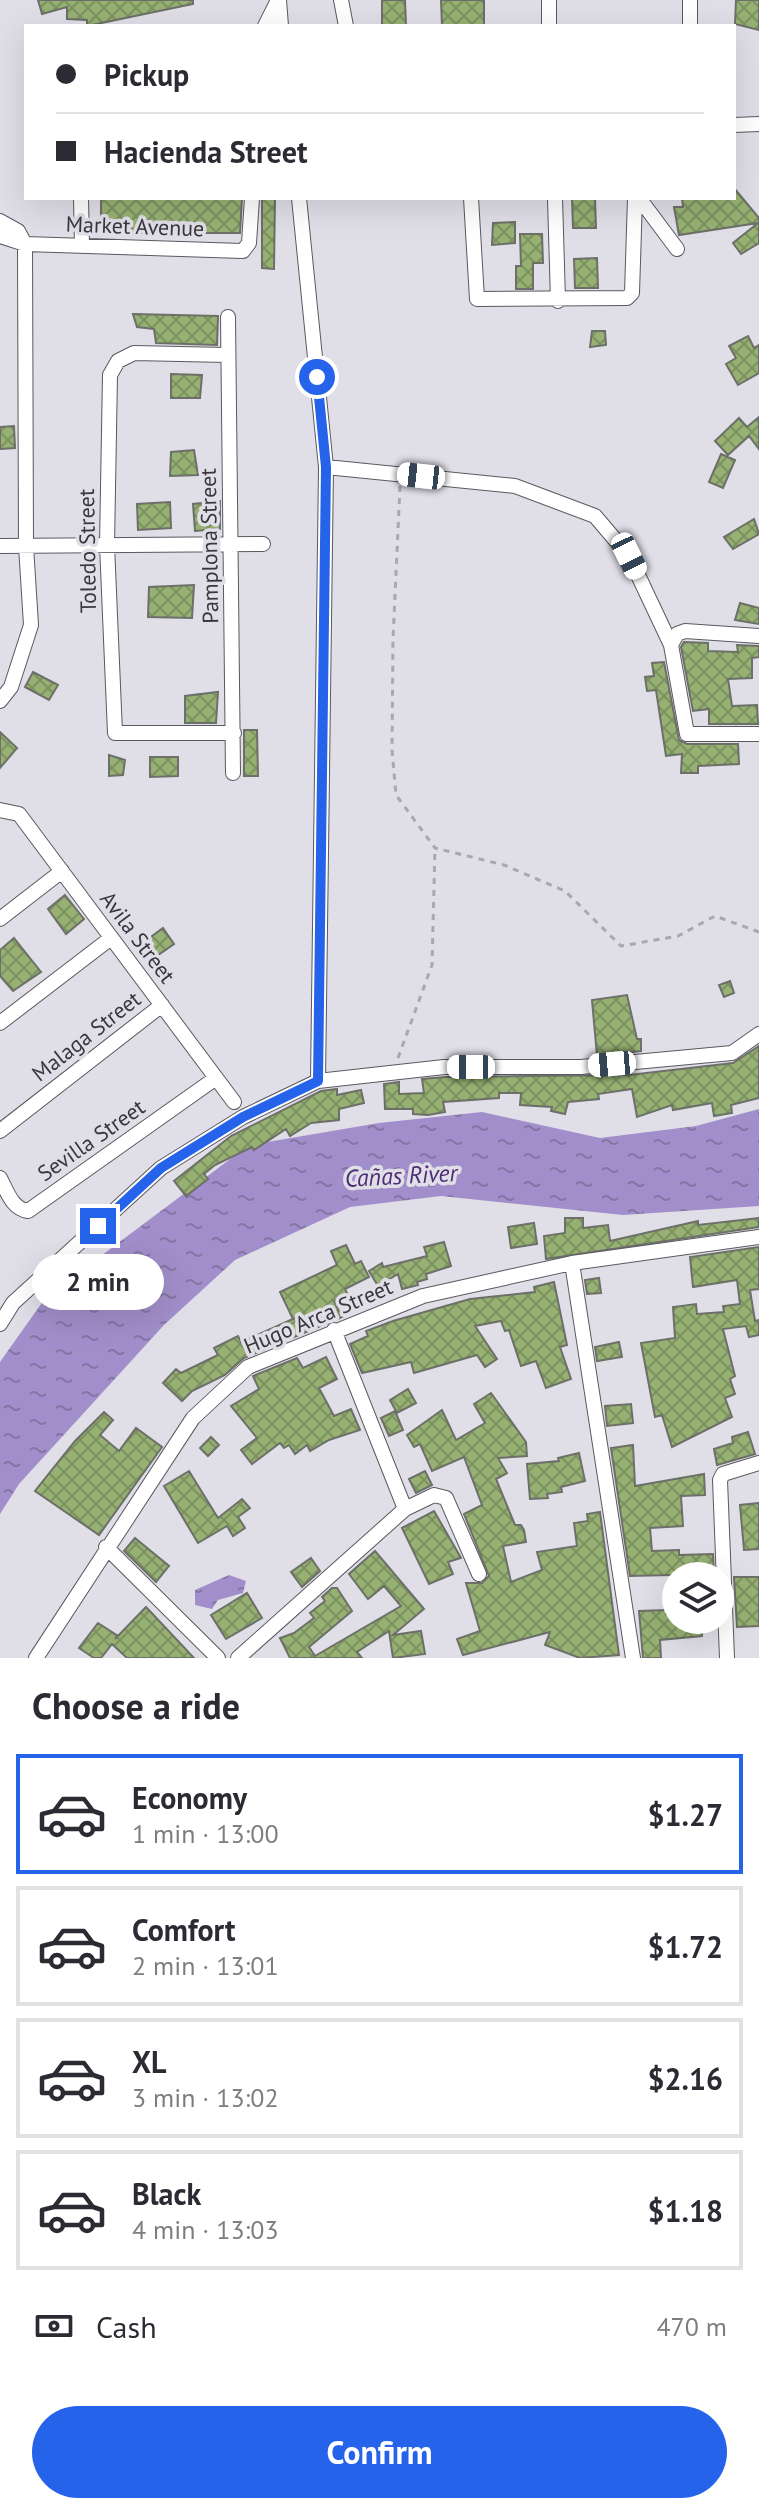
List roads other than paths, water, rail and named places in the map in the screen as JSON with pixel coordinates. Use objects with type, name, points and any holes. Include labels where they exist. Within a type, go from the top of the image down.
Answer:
[{"type":"street","points":[[266,24],[278,0]]},
{"type":"street","points":[[278,0],[281,24]]},
{"type":"street","points":[[341,0],[346,24]]},
{"type":"street","points":[[549,0],[549,24]]},
{"type":"street","points":[[690,0],[690,24]]},
{"type":"street","points":[[736,125],[759,124]]},
{"type":"street","points":[[81,200],[82,246]]},
{"type":"street","name":"Market Avenue","points":[[0,236],[25,244],[243,251],[249,243],[252,200]]},
{"type":"street","points":[[299,200],[326,467],[318,1081]]},
{"type":"street","points":[[471,200],[477,299],[558,301],[627,298],[632,293],[637,200]]},
{"type":"street","points":[[555,200],[558,301]]},
{"type":"street","points":[[639,200],[677,249]]},
{"type":"street","points":[[0,221],[18,231],[25,244],[26,546],[31,625],[11,687],[0,701]]},
{"type":"street","name":"Pamplona Street","points":[[228,317],[233,773]]},
{"type":"street","name":"Toledo Street","points":[[227,355],[134,353],[118,361],[110,375],[107,545],[115,733],[234,733]]},
{"type":"street","points":[[326,467],[515,486],[595,516],[629,556],[671,645],[687,734],[759,734]]},
{"type":"street","points":[[0,546],[263,544]]},
{"type":"street","points":[[671,645],[677,634],[685,631],[759,636]]},
{"type":"street","name":"Avila Street","points":[[0,810],[19,814],[234,1102]]},
{"type":"street","points":[[0,919],[62,871]]},
{"type":"street","points":[[0,1023],[111,938]]},
{"type":"street","name":"Malaga Street","points":[[0,1131],[162,1005]]},
{"type":"street","points":[[0,1324],[13,1303],[161,1168],[243,1117],[318,1081],[444,1067],[581,1067],[732,1053],[759,1034]]},
{"type":"street","name":"Sevilla Street","points":[[0,1178],[13,1203],[20,1210],[28,1211],[216,1078]]},
{"type":"street","name":"Hugo Arca Street","points":[[36,1658],[193,1418],[248,1367],[423,1296],[572,1263],[759,1237]]},
{"type":"street","points":[[572,1263],[633,1658]]},
{"type":"street","points":[[0,1293],[13,1303]]},
{"type":"street","points":[[334,1330],[405,1509]]},
{"type":"street","points":[[727,1658],[720,1480],[723,1474],[759,1463]]},
{"type":"street","points":[[238,1658],[405,1509],[434,1495],[446,1498],[479,1574]]},
{"type":"street","points":[[106,1547],[218,1658]]},
{"type":"water","name":"Cañas River","points":[[759,1109],[759,1206],[623,1215],[441,1196],[350,1207],[235,1260],[164,1325],[19,1484],[0,1514],[0,1362],[46,1297],[249,1145],[379,1123],[482,1112],[600,1138],[696,1126]]},
{"type":"water","points":[[229,1575],[246,1581],[243,1593],[218,1600],[212,1609],[195,1605],[195,1590]]}]
